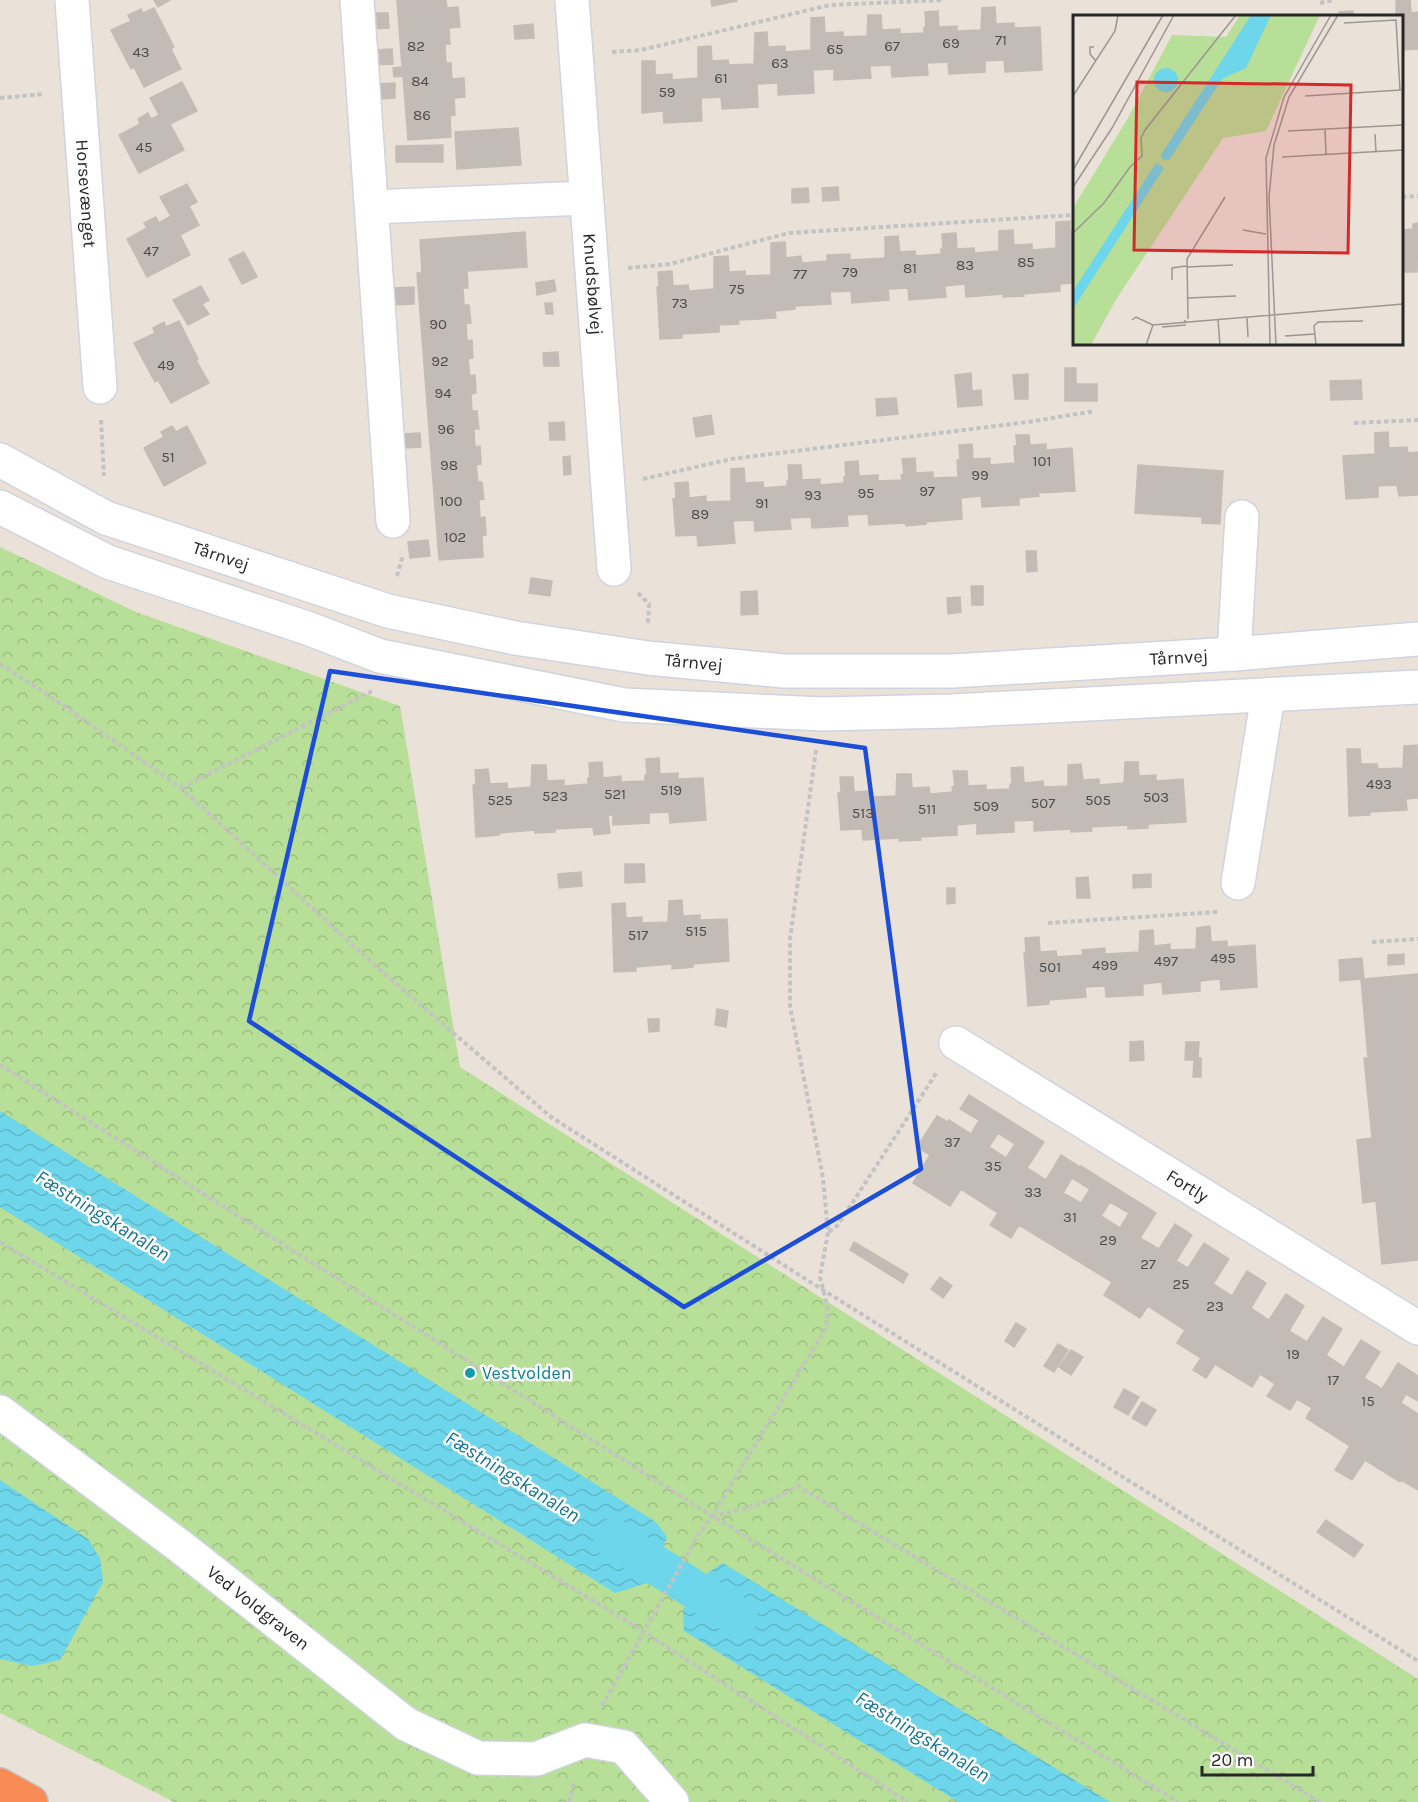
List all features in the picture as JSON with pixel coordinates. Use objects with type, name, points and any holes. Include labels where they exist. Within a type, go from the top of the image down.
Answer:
[{"type":"highway","points":[[0,1785],[31,1802]]},
{"type":"street","name":"Horsevænget","points":[[72,0],[100,387]]},
{"type":"street","points":[[357,0],[393,521]]},
{"type":"street","name":"Knudsbølvej","points":[[572,0],[614,569]]},
{"type":"street","points":[[372,207],[586,198]]},
{"type":"street","name":"Tårnvej","points":[[0,460],[106,518],[388,611],[515,638],[648,658],[784,671],[952,671],[1233,654],[1418,639]]},
{"type":"street","points":[[0,507],[108,562],[307,628],[380,656],[624,705],[822,714],[952,711],[1418,687]]},
{"type":"street","points":[[1233,654],[1242,517]]},
{"type":"street","points":[[1238,883],[1268,695]]},
{"type":"street","name":"Fortly","points":[[956,1043],[1418,1328]]},
{"type":"street","name":"Ved Voldgraven","points":[[0,1412],[181,1546],[406,1724],[478,1758],[536,1759],[585,1740],[624,1747],[672,1802]]},
{"type":"path","points":[[576,56],[641,50],[830,5],[944,0]]},
{"type":"path","points":[[1320,3],[1333,0]]},
{"type":"path","points":[[0,98],[78,92]]},
{"type":"path","points":[[1403,197],[1418,196]]},
{"type":"path","points":[[591,272],[670,264],[789,233],[1073,215]]},
{"type":"path","points":[[100,387],[106,518]]},
{"type":"path","points":[[608,488],[731,459],[1028,422],[1095,411]]},
{"type":"path","points":[[1354,423],[1418,420]]},
{"type":"path","points":[[614,569],[649,604],[648,658]]},
{"type":"path","points":[[181,788],[372,691],[380,656]]},
{"type":"path","points":[[0,664],[47,694],[181,788],[380,970],[551,1117],[823,1290],[1418,1661]]},
{"type":"path","points":[[645,1633],[698,1535],[712,1516],[826,1328],[828,1309],[820,1277],[828,1232],[824,1178],[790,1006],[790,939],[822,714]]},
{"type":"path","points":[[1048,923],[1226,912],[1224,893],[1238,883]]},
{"type":"path","points":[[1372,942],[1418,939]]},
{"type":"path","points":[[828,1232],[838,1225],[956,1043]]},
{"type":"path","points":[[0,1065],[712,1516],[1178,1802]]},
{"type":"path","points":[[0,1242],[645,1633],[908,1802]]},
{"type":"path","points":[[712,1516],[754,1507],[798,1486],[1320,1802]]},
{"type":"highlighted area","points":[[330,671],[865,748],[921,1169],[684,1307],[249,1021]]},
{"type":"green space","name":"Vestvolden","points":[[0,547],[136,612],[400,706],[460,1067],[1418,1679],[1418,1802],[174,1802],[0,1713]]},
{"type":"water","points":[[0,1111],[656,1522],[667,1537],[650,1582],[615,1593],[0,1207]]},
{"type":"water","points":[[0,1480],[88,1539],[100,1558],[103,1582],[60,1660],[32,1666],[0,1659]]},
{"type":"water","points":[[723,1563],[1110,1802],[958,1802],[684,1631],[683,1610],[698,1579]]},
{"type":"building","points":[[154,0],[170,0],[158,7]]},
{"type":"building","points":[[397,0],[446,0],[447,8],[458,7],[460,27],[449,28],[450,44],[445,44],[446,63],[451,63],[452,79],[464,78],[465,97],[454,98],[455,115],[450,116],[451,137],[408,140],[403,76],[394,77],[393,68],[402,67]]},
{"type":"building","points":[[711,0],[736,0],[737,1],[712,6]]},
{"type":"building","points":[[1396,0],[1410,0],[1411,13],[1418,12],[1418,49],[1403,50],[1403,15],[1396,15]]},
{"type":"building","points":[[995,7],[996,24],[1014,23],[1014,28],[1040,27],[1042,70],[1005,72],[1004,60],[985,61],[985,72],[949,74],[948,62],[927,63],[928,75],[892,77],[891,65],[870,66],[871,78],[834,80],[834,69],[813,70],[814,93],[778,95],[778,83],[757,84],[758,107],[722,109],[721,97],[701,98],[702,121],[664,123],[663,111],[642,113],[642,61],[655,61],[655,75],[672,74],[672,80],[698,78],[698,47],[711,46],[712,61],[728,60],[729,65],[754,64],[755,33],[767,32],[768,47],[785,46],[785,52],[811,50],[811,18],[824,17],[825,33],[843,32],[843,37],[867,36],[868,15],[881,15],[882,30],[900,29],[900,34],[924,33],[925,12],[938,11],[939,27],[957,26],[957,31],[981,30],[982,8]]},
{"type":"building","points":[[154,8],[174,47],[171,49],[181,69],[144,87],[134,67],[131,69],[111,30],[131,21],[128,15],[141,9],[143,13]]},
{"type":"building","points":[[1353,11],[1353,15],[1340,15],[1339,12]]},
{"type":"building","points":[[371,13],[388,13],[389,28],[371,29]]},
{"type":"building","points":[[533,24],[534,38],[515,39],[514,26]]},
{"type":"building","points":[[392,49],[393,64],[374,65],[373,50]]},
{"type":"building","points":[[182,82],[197,111],[170,124],[184,150],[139,173],[119,135],[140,124],[138,119],[148,113],[151,119],[159,115],[150,98]]},
{"type":"building","points":[[395,83],[395,98],[378,99],[377,84]]},
{"type":"building","points":[[518,128],[521,165],[457,169],[455,132]]},
{"type":"building","points":[[443,145],[443,162],[396,162],[396,146]]},
{"type":"building","points":[[187,184],[197,202],[189,206],[199,225],[180,235],[190,255],[147,277],[127,239],[147,228],[144,223],[156,217],[159,223],[171,216],[160,197]]},
{"type":"building","points":[[838,187],[839,200],[823,201],[822,188]]},
{"type":"building","points":[[808,188],[809,202],[792,203],[792,189]]},
{"type":"building","points":[[1070,221],[1070,231],[1073,231],[1073,283],[1060,284],[1060,291],[1023,294],[1024,296],[1003,297],[1003,294],[966,297],[965,284],[945,286],[946,297],[909,300],[908,288],[888,289],[889,300],[852,303],[851,291],[830,292],[831,304],[795,306],[795,309],[775,311],[776,318],[738,320],[739,324],[719,325],[719,332],[682,334],[682,338],[660,339],[658,272],[672,271],[673,286],[688,285],[689,291],[714,289],[714,257],[728,256],[729,272],[745,271],[745,276],[771,275],[771,243],[785,242],[786,258],[801,256],[802,263],[827,261],[827,255],[850,254],[850,260],[885,258],[885,237],[898,236],[900,252],[915,251],[916,256],[941,254],[942,234],[956,233],[957,249],[974,248],[975,253],[999,251],[999,231],[1013,230],[1014,245],[1032,244],[1032,250],[1056,248],[1056,222]]},
{"type":"building","points":[[1418,223],[1417,272],[1403,272],[1403,230],[1413,229],[1413,224]]},
{"type":"building","points":[[525,232],[527,267],[467,271],[468,288],[463,288],[464,305],[469,305],[471,323],[466,323],[467,341],[472,340],[473,358],[468,359],[470,376],[475,375],[476,393],[471,394],[472,411],[477,411],[479,429],[474,429],[475,447],[480,446],[481,464],[476,465],[478,482],[482,482],[484,499],[479,500],[480,518],[485,517],[486,535],[482,536],[483,557],[439,560],[417,273],[422,273],[420,240]]},
{"type":"building","points":[[244,252],[257,277],[242,284],[229,259]]},
{"type":"building","points":[[554,280],[556,291],[537,295],[536,283]]},
{"type":"building","points":[[201,286],[209,300],[202,304],[209,314],[188,325],[173,300]]},
{"type":"building","points":[[414,287],[414,304],[393,305],[393,288]]},
{"type":"building","points":[[545,303],[552,303],[553,314],[546,314]]},
{"type":"building","points":[[179,321],[209,383],[171,403],[158,380],[155,382],[134,343],[155,333],[153,328],[164,322],[166,327]]},
{"type":"building","points":[[558,352],[559,366],[544,366],[543,353]]},
{"type":"building","points":[[1065,368],[1076,368],[1076,384],[1097,384],[1097,401],[1065,401]]},
{"type":"building","points":[[971,373],[972,391],[981,390],[982,405],[958,407],[955,375]]},
{"type":"building","points":[[1028,374],[1028,399],[1015,399],[1013,375]]},
{"type":"building","points":[[1361,380],[1362,399],[1331,400],[1330,381]]},
{"type":"building","points":[[896,398],[898,414],[877,416],[876,399]]},
{"type":"building","points":[[711,415],[714,434],[696,437],[693,418]]},
{"type":"building","points":[[564,422],[565,440],[550,440],[549,423]]},
{"type":"building","points":[[172,426],[176,432],[187,426],[206,463],[164,486],[144,448],[164,437],[161,432]]},
{"type":"building","points":[[1388,432],[1389,448],[1407,447],[1408,453],[1418,452],[1418,495],[1399,496],[1397,485],[1378,486],[1378,497],[1346,499],[1343,456],[1375,454],[1375,433]]},
{"type":"building","points":[[420,433],[421,447],[404,448],[403,434]]},
{"type":"building","points":[[1016,435],[1029,435],[1030,445],[1046,444],[1046,450],[1072,448],[1075,491],[1038,493],[1039,496],[1019,498],[1019,505],[982,507],[981,496],[961,498],[962,519],[926,522],[926,524],[869,525],[868,514],[847,515],[848,526],[812,528],[811,517],[790,518],[791,529],[755,531],[754,520],[733,521],[735,543],[698,546],[697,535],[676,536],[673,499],[676,498],[675,483],[688,482],[689,498],[706,496],[706,502],[731,501],[731,469],[744,468],[745,483],[763,482],[764,488],[787,486],[788,465],[801,465],[802,480],[820,479],[820,485],[844,483],[845,462],[858,461],[859,476],[878,475],[878,481],[902,480],[901,475],[904,474],[902,459],[915,458],[916,473],[933,472],[933,478],[958,477],[959,445],[972,444],[973,459],[990,458],[990,465],[1015,463]]},
{"type":"building","points":[[570,456],[571,474],[564,475],[563,457]]},
{"type":"building","points":[[1138,465],[1223,471],[1220,524],[1202,523],[1202,517],[1135,513]]},
{"type":"building","points":[[428,540],[430,556],[410,558],[408,542]]},
{"type":"building","points":[[1026,551],[1036,551],[1037,571],[1027,572]]},
{"type":"building","points":[[531,578],[552,581],[550,596],[529,593]]},
{"type":"building","points":[[971,586],[983,586],[983,605],[972,605]]},
{"type":"building","points":[[757,591],[758,614],[741,615],[741,592]]},
{"type":"building","points":[[960,597],[961,612],[948,614],[947,598]]},
{"type":"building","points":[[1417,745],[1418,798],[1406,799],[1407,810],[1370,812],[1370,815],[1349,816],[1347,749],[1360,749],[1361,764],[1377,764],[1378,769],[1403,768],[1404,746]]},
{"type":"building","points":[[659,758],[660,774],[678,773],[678,779],[703,778],[706,820],[670,823],[669,812],[649,813],[649,823],[613,825],[613,815],[608,815],[610,833],[594,835],[593,827],[555,829],[555,832],[535,833],[535,830],[499,833],[499,835],[476,837],[473,785],[476,785],[475,770],[488,769],[490,784],[507,783],[508,789],[531,787],[532,765],[546,765],[547,781],[564,780],[564,786],[588,784],[589,763],[602,762],[603,778],[621,776],[621,782],[645,781],[646,759]]},
{"type":"building","points":[[1125,762],[1138,762],[1139,776],[1156,775],[1156,781],[1183,779],[1186,822],[1148,824],[1148,828],[1128,829],[1128,825],[1091,827],[1092,831],[1071,832],[1071,829],[1034,831],[1034,820],[1014,821],[1014,832],[977,834],[977,823],[957,825],[957,835],[920,837],[921,840],[899,841],[899,838],[863,840],[862,829],[841,830],[838,793],[841,793],[840,777],[853,777],[854,792],[871,791],[872,797],[896,796],[897,774],[911,774],[912,788],[929,787],[930,794],[953,792],[952,787],[955,786],[953,771],[967,771],[968,786],[986,785],[986,790],[1010,789],[1011,768],[1023,767],[1024,783],[1043,781],[1044,787],[1068,786],[1068,765],[1081,764],[1083,780],[1099,779],[1099,785],[1124,783]]},
{"type":"building","points":[[625,864],[644,864],[645,882],[625,883]]},
{"type":"building","points":[[581,872],[582,886],[559,888],[558,874]]},
{"type":"building","points":[[1151,874],[1151,887],[1133,888],[1133,875]]},
{"type":"building","points":[[1088,877],[1090,898],[1077,898],[1076,878]]},
{"type":"building","points":[[947,888],[955,888],[955,903],[947,904]]},
{"type":"building","points":[[682,900],[683,916],[700,915],[700,920],[727,919],[729,961],[693,964],[693,967],[672,969],[672,964],[636,967],[636,971],[614,972],[612,904],[625,903],[626,918],[642,917],[642,923],[668,922],[669,901]]},
{"type":"building","points":[[1210,926],[1211,942],[1227,941],[1227,947],[1255,945],[1257,987],[1221,990],[1220,979],[1200,981],[1200,991],[1163,994],[1162,982],[1143,984],[1143,995],[1106,997],[1105,986],[1085,987],[1086,997],[1049,1000],[1049,1004],[1028,1006],[1025,938],[1039,937],[1040,952],[1056,951],[1057,957],[1083,955],[1082,950],[1105,948],[1105,954],[1139,952],[1140,931],[1153,930],[1154,946],[1170,944],[1170,950],[1196,949],[1197,928]]},
{"type":"building","points":[[1404,954],[1404,964],[1388,965],[1388,955]]},
{"type":"building","points":[[1362,958],[1364,979],[1418,974],[1418,1260],[1382,1264],[1376,1201],[1363,1203],[1357,1140],[1372,1138],[1364,1058],[1368,1058],[1361,979],[1340,981],[1339,960]]},
{"type":"building","points":[[717,1009],[728,1011],[726,1027],[715,1025]]},
{"type":"building","points":[[648,1019],[659,1019],[659,1031],[649,1032]]},
{"type":"building","points":[[1143,1041],[1144,1060],[1130,1061],[1130,1042]]},
{"type":"building","points":[[1186,1042],[1199,1042],[1198,1058],[1201,1058],[1201,1077],[1193,1077],[1194,1060],[1185,1060]]},
{"type":"building","points":[[969,1095],[1044,1142],[1027,1168],[1046,1180],[1061,1155],[1156,1213],[1140,1238],[1159,1249],[1175,1224],[1192,1235],[1176,1261],[1188,1268],[1204,1243],[1229,1259],[1213,1284],[1232,1296],[1247,1271],[1266,1283],[1251,1308],[1269,1320],[1286,1294],[1304,1306],[1289,1331],[1307,1342],[1323,1317],[1342,1329],[1326,1355],[1344,1367],[1361,1340],[1380,1352],[1364,1378],[1382,1389],[1398,1363],[1418,1376],[1418,1401],[1406,1394],[1401,1403],[1418,1414],[1418,1490],[1401,1480],[1400,1482],[1365,1460],[1352,1480],[1335,1470],[1350,1446],[1306,1418],[1312,1408],[1297,1399],[1290,1410],[1267,1396],[1275,1384],[1260,1374],[1252,1387],[1215,1364],[1206,1378],[1193,1370],[1201,1358],[1177,1343],[1185,1330],[1148,1306],[1140,1318],[1104,1295],[1112,1282],[1019,1225],[1011,1238],[990,1225],[998,1213],[961,1189],[950,1206],[913,1183],[930,1155],[917,1147],[937,1116],[948,1122],[949,1120],[971,1134],[979,1120],[960,1109]],"holes":[[[998,1133],[1015,1144],[1006,1158],[989,1147]],[[1072,1178],[1090,1189],[1081,1203],[1063,1193]],[[1110,1202],[1129,1213],[1120,1228],[1101,1216]]]},
{"type":"building","points":[[854,1242],[908,1274],[903,1283],[850,1250]]},
{"type":"building","points":[[940,1277],[952,1286],[943,1298],[931,1289]]},
{"type":"building","points":[[1016,1323],[1026,1329],[1014,1347],[1005,1341]]},
{"type":"building","points":[[1058,1344],[1068,1350],[1054,1372],[1044,1366]]},
{"type":"building","points":[[1071,1350],[1083,1357],[1071,1375],[1059,1367]]},
{"type":"building","points":[[1124,1389],[1139,1397],[1128,1415],[1114,1407]]},
{"type":"building","points":[[1142,1402],[1156,1410],[1146,1426],[1132,1418]]},
{"type":"building","points":[[1326,1520],[1363,1545],[1354,1557],[1317,1532]]},
{"type":"waterway","name":"Fæstningskanalen","points":[[613,1538],[738,1617]]},
{"type":"place","name":"Vestvolden","points":[[470,1373]]}]
